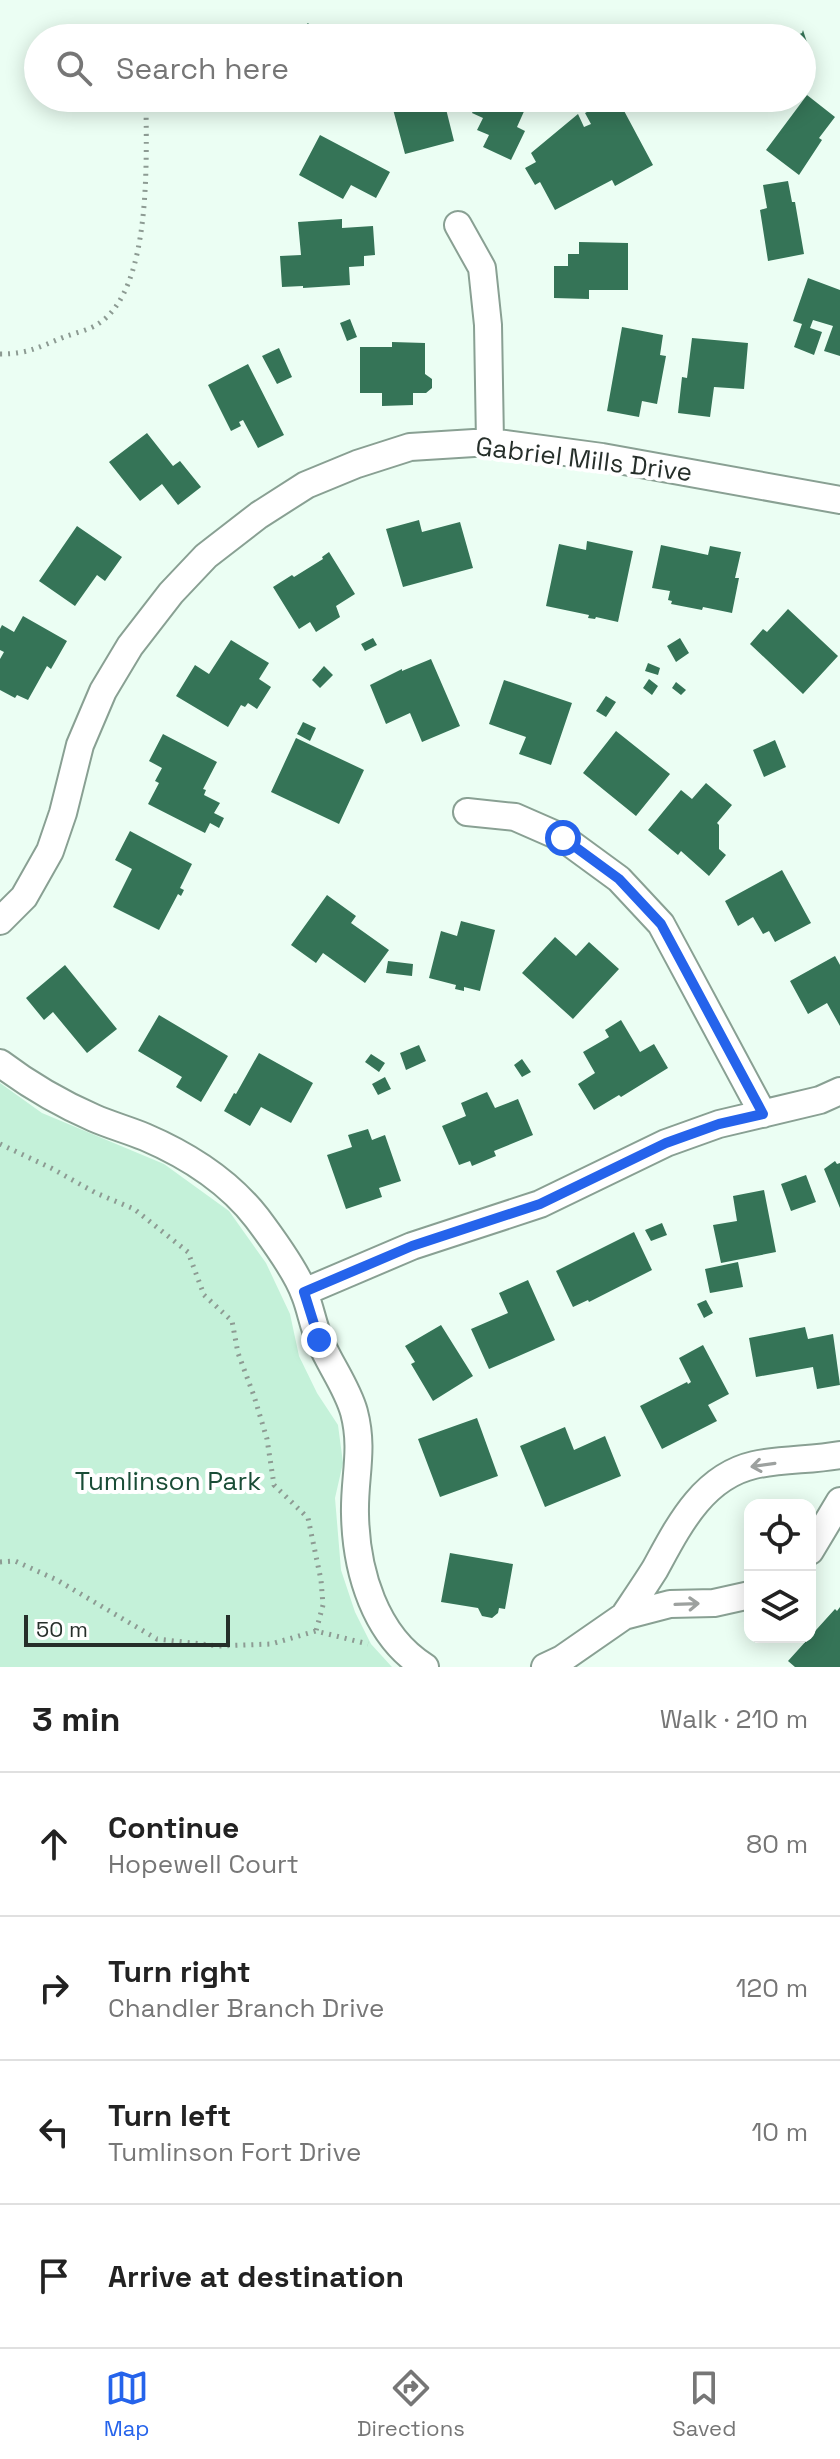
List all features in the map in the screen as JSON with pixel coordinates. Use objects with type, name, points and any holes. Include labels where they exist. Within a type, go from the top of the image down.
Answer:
[{"type":"street","points":[[458,225],[482,268],[488,325],[490,442]]},
{"type":"street","name":"Gabriel Mills Drive","points":[[0,921],[24,897],[50,851],[80,745],[103,691],[130,646],[171,593],[206,556],[259,515],[306,485],[410,447],[490,442],[602,457],[840,500]]},
{"type":"street","points":[[467,812],[515,817],[563,838],[619,879],[661,924],[763,1114]]},
{"type":"street","points":[[0,1063],[32,1087],[191,1161],[227,1186],[256,1217],[304,1292],[319,1340],[353,1408],[360,1439],[355,1513],[359,1552],[370,1596],[391,1637],[408,1656],[425,1667]]},
{"type":"street","points":[[304,1292],[412,1246],[540,1204],[666,1143],[719,1124],[820,1100],[840,1091]]},
{"type":"street","points":[[624,1616],[676,1530],[698,1500],[724,1477],[753,1465],[840,1455]]},
{"type":"street","points":[[816,1541],[840,1501]]},
{"type":"street","points":[[545,1667],[562,1659],[624,1616],[670,1604],[714,1603],[744,1596]]},
{"type":"path","points":[[0,354],[23,354],[99,324],[120,301],[139,251],[145,180],[146,112]]},
{"type":"path","points":[[0,1144],[134,1209],[188,1252],[204,1295],[232,1321],[238,1353],[267,1439],[274,1485],[308,1518],[323,1605],[316,1631]]},
{"type":"path","points":[[0,1562],[15,1561],[57,1580],[157,1639],[219,1646],[271,1644],[316,1631],[370,1645],[391,1637]]},
{"type":"green space","name":"Tumlinson Park","points":[[0,1083],[42,1113],[164,1164],[229,1211],[266,1263],[290,1314],[299,1356],[317,1393],[338,1425],[343,1463],[335,1498],[341,1570],[355,1612],[371,1644],[392,1667],[0,1667]]},
{"type":"building","points":[[816,102],[835,117],[819,138],[822,140],[799,175],[766,150],[794,112],[816,112]]},
{"type":"building","points":[[394,112],[447,112],[454,141],[405,154]]},
{"type":"building","points":[[524,112],[517,127],[525,131],[511,160],[483,147],[489,135],[477,130],[483,118],[472,113]]},
{"type":"building","points":[[625,112],[653,165],[615,186],[612,180],[555,210],[540,182],[535,185],[525,168],[536,162],[531,153],[578,114],[584,127],[591,124],[585,113]]},
{"type":"building","points":[[320,135],[390,172],[376,198],[351,185],[343,199],[299,175]]},
{"type":"building","points":[[788,181],[804,254],[768,261],[760,210],[767,208],[763,185]]},
{"type":"building","points":[[342,219],[342,228],[373,226],[375,255],[364,256],[364,266],[349,267],[350,285],[282,287],[280,256],[301,255],[298,222]]},
{"type":"building","points":[[579,242],[628,243],[628,290],[589,290],[589,299],[554,298],[554,266],[568,266],[568,254],[579,254]]},
{"type":"building","points":[[808,278],[840,290],[840,356],[824,351],[833,326],[813,320],[810,328],[822,332],[814,355],[794,347],[802,324],[793,321]]},
{"type":"building","points":[[350,319],[357,337],[347,341],[340,323]]},
{"type":"building","points":[[622,327],[663,335],[660,355],[666,356],[657,404],[642,401],[639,417],[607,411]]},
{"type":"building","points":[[692,338],[748,343],[744,389],[714,387],[710,417],[678,413],[682,377],[687,378]]},
{"type":"building","points":[[392,342],[425,343],[425,374],[432,379],[432,388],[426,393],[413,393],[413,405],[382,406],[382,393],[360,393],[360,347],[392,347]]},
{"type":"building","points":[[279,348],[292,377],[277,384],[262,356]]},
{"type":"building","points":[[248,364],[284,435],[258,448],[243,420],[239,422],[241,426],[231,431],[208,385]]},
{"type":"building","points":[[147,433],[173,466],[180,461],[201,487],[178,505],[162,484],[140,501],[109,462]]},
{"type":"building","points":[[419,520],[422,532],[460,522],[473,568],[403,587],[386,529]]},
{"type":"building","points":[[77,526],[122,557],[105,581],[97,575],[75,606],[39,581]]},
{"type":"building","points":[[587,541],[633,551],[618,622],[588,618],[589,615],[546,606],[559,544],[586,550]]},
{"type":"building","points":[[661,545],[708,555],[710,546],[741,552],[732,613],[671,604],[672,601],[668,600],[670,591],[652,588]]},
{"type":"building","points":[[329,552],[355,594],[336,606],[340,617],[316,632],[310,622],[299,629],[273,587],[323,559]]},
{"type":"building","points":[[788,609],[838,656],[803,694],[750,644],[763,629],[767,632]]},
{"type":"building","points":[[23,616],[67,641],[51,669],[47,666],[28,700],[17,695],[15,698],[0,690],[0,659],[4,652],[0,650],[0,629],[2,625],[14,632]]},
{"type":"building","points":[[373,638],[377,645],[365,651],[361,644]]},
{"type":"building","points":[[680,638],[689,653],[676,662],[667,646]]},
{"type":"building","points":[[231,640],[269,663],[259,679],[271,687],[257,709],[248,703],[245,707],[241,705],[228,727],[176,696],[195,665],[209,674]]},
{"type":"building","points":[[431,659],[460,726],[422,742],[410,713],[386,724],[370,685]]},
{"type":"building","points":[[648,663],[660,668],[658,675],[645,671]]},
{"type":"building","points":[[324,666],[333,675],[320,688],[312,680]]},
{"type":"building","points":[[649,679],[658,686],[652,695],[643,688]]},
{"type":"building","points":[[504,680],[572,703],[551,765],[519,754],[526,737],[489,724]]},
{"type":"building","points":[[676,682],[686,690],[681,695],[672,688]]},
{"type":"building","points":[[606,696],[616,702],[606,717],[596,711]]},
{"type":"building","points":[[303,722],[316,728],[310,741],[297,734]]},
{"type":"building","points":[[616,731],[670,774],[636,816],[583,773]]},
{"type":"building","points":[[163,734],[217,762],[203,789],[206,790],[204,795],[220,803],[214,813],[224,818],[219,828],[210,823],[205,833],[148,804],[159,783],[155,781],[162,768],[149,761]]},
{"type":"building","points":[[296,738],[364,770],[339,824],[271,792]]},
{"type":"building","points":[[775,740],[786,767],[764,777],[753,750]]},
{"type":"building","points":[[706,783],[732,805],[717,823],[719,849],[726,855],[709,876],[681,851],[678,855],[648,830],[681,790],[692,799]]},
{"type":"building","points":[[130,831],[192,864],[180,888],[184,890],[181,896],[178,894],[159,930],[113,907],[132,869],[115,860]]},
{"type":"building","points":[[782,870],[811,923],[775,942],[769,931],[763,934],[753,917],[738,926],[725,901]]},
{"type":"building","points":[[327,895],[356,916],[351,923],[389,950],[365,983],[323,953],[316,963],[291,945]]},
{"type":"building","points":[[461,921],[495,930],[480,991],[464,987],[464,991],[455,989],[456,985],[429,978],[441,931],[457,936]]},
{"type":"building","points":[[555,937],[576,956],[589,942],[619,969],[573,1019],[522,973]]},
{"type":"building","points":[[835,956],[840,965],[840,1026],[827,1003],[808,1014],[790,981]]},
{"type":"building","points":[[388,961],[413,964],[412,976],[386,973]]},
{"type":"building","points":[[65,965],[117,1029],[87,1053],[53,1012],[44,1020],[26,998]]},
{"type":"building","points":[[159,1015],[228,1056],[201,1102],[176,1087],[182,1077],[138,1051]]},
{"type":"building","points":[[621,1020],[640,1052],[654,1044],[668,1068],[594,1110],[578,1084],[595,1073],[583,1052],[609,1037],[605,1030]]},
{"type":"building","points":[[419,1045],[426,1061],[406,1070],[400,1053]]},
{"type":"building","points":[[259,1053],[313,1083],[291,1123],[261,1107],[250,1126],[224,1111]]},
{"type":"building","points":[[371,1054],[385,1063],[379,1072],[365,1062]]},
{"type":"building","points":[[522,1059],[531,1072],[522,1077],[514,1065]]},
{"type":"building","points":[[385,1077],[391,1089],[378,1095],[372,1084]]},
{"type":"building","points":[[487,1092],[495,1108],[518,1099],[533,1135],[494,1151],[496,1156],[472,1166],[470,1161],[459,1165],[442,1126],[466,1116],[461,1103]]},
{"type":"building","points":[[368,1129],[372,1140],[385,1135],[401,1181],[379,1188],[382,1197],[346,1209],[327,1155],[352,1147],[348,1135]]},
{"type":"building","points":[[835,1161],[840,1163],[840,1208],[824,1169]]},
{"type":"building","points":[[806,1175],[816,1202],[791,1211],[781,1184]]},
{"type":"building","points":[[764,1190],[776,1252],[721,1263],[713,1225],[737,1221],[733,1196]]},
{"type":"building","points":[[662,1223],[667,1235],[651,1241],[645,1230]]},
{"type":"building","points":[[634,1232],[652,1270],[573,1307],[556,1271]]},
{"type":"building","points":[[738,1262],[743,1287],[710,1293],[705,1269]]},
{"type":"building","points":[[528,1280],[555,1340],[489,1369],[471,1329],[508,1313],[499,1293]]},
{"type":"building","points":[[706,1300],[713,1313],[704,1318],[697,1304]]},
{"type":"building","points":[[441,1325],[473,1376],[433,1401],[411,1364],[415,1362],[405,1346]]},
{"type":"building","points":[[805,1327],[808,1339],[833,1334],[840,1385],[817,1389],[813,1367],[756,1377],[749,1338]]},
{"type":"building","points":[[703,1345],[729,1394],[708,1405],[717,1421],[662,1449],[640,1406],[691,1382],[679,1358]]},
{"type":"building","points":[[477,1418],[498,1476],[440,1497],[418,1439]]},
{"type":"building","points":[[565,1427],[574,1450],[605,1436],[621,1476],[545,1507],[520,1446]]},
{"type":"building","points":[[450,1553],[513,1564],[505,1609],[499,1608],[492,1618],[482,1616],[478,1608],[441,1602]]},
{"type":"building","points":[[840,1607],[840,1667],[795,1667],[788,1661],[804,1643],[816,1643],[816,1630],[835,1609],[837,1611]]},
{"type":"route","points":[[319,1340],[304,1292],[412,1246],[540,1204],[666,1143],[719,1124],[763,1114],[661,924],[619,879],[563,838]]}]
